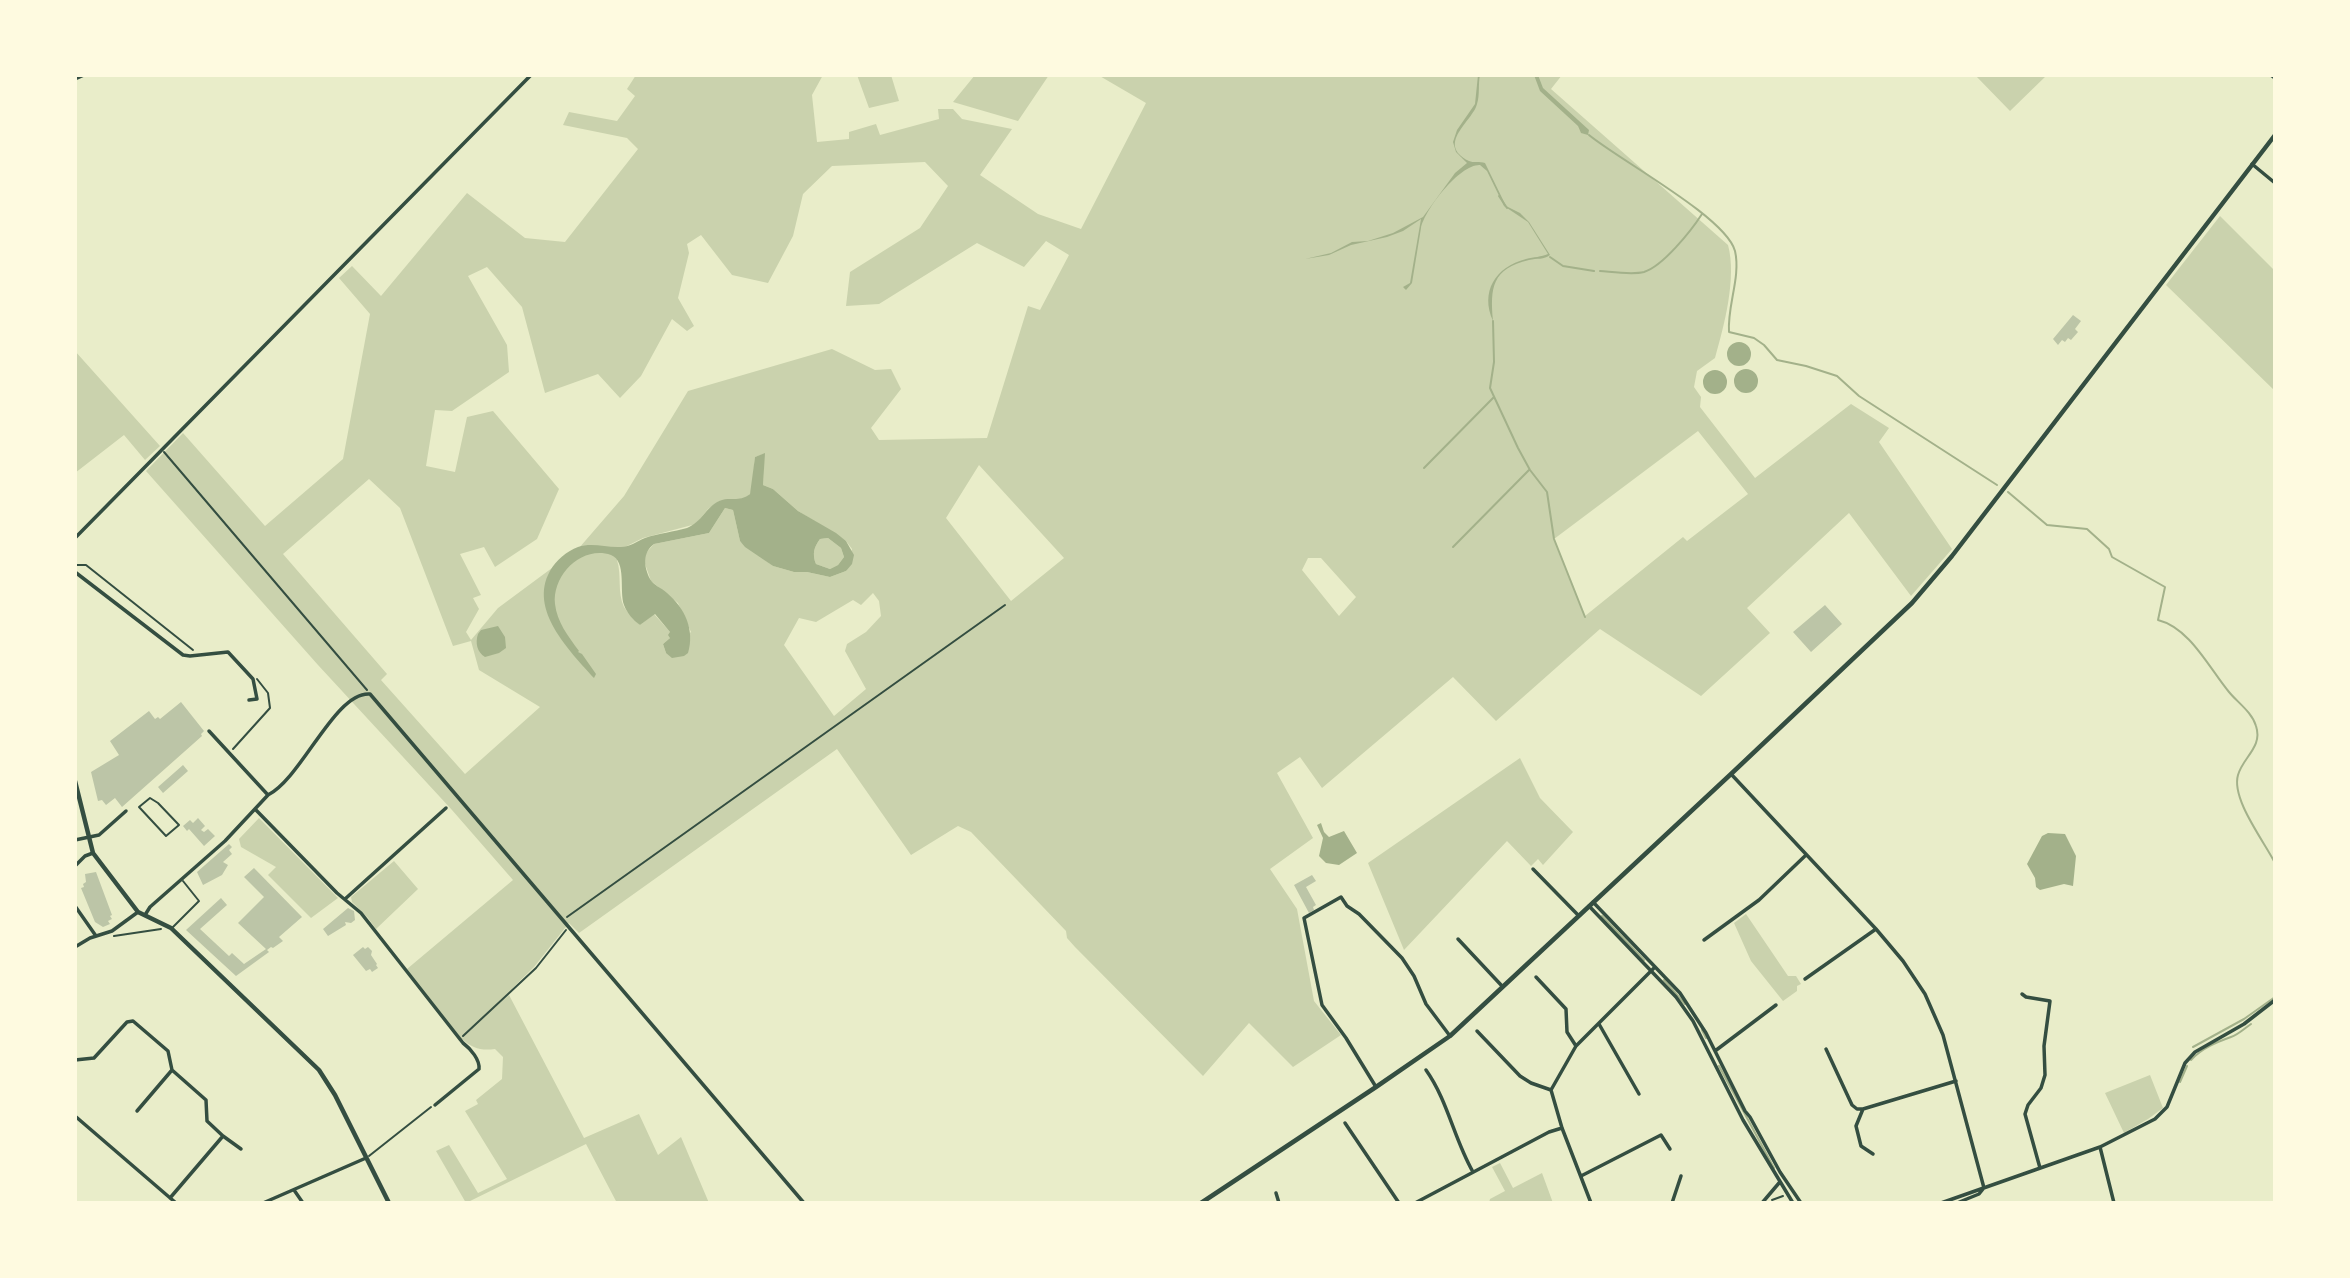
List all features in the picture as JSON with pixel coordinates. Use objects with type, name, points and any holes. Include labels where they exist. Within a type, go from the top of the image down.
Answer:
[{"type":"street","points":[[75,79],[84,75]]},
{"type":"street","points":[[75,538],[531,75]]},
{"type":"street","points":[[1200,1203],[1450,1035],[1925,589],[2275,135]]},
{"type":"street","points":[[2252,164],[2275,183]]},
{"type":"street","points":[[75,572],[183,655],[225,651],[231,654],[253,679],[257,699]]},
{"type":"street","points":[[143,916],[225,841],[292,774],[331,720],[347,704],[362,693],[370,694],[804,1203]]},
{"type":"street","points":[[249,700],[265,697]]},
{"type":"street","points":[[209,731],[268,796]]},
{"type":"street","points":[[1731,774],[1876,929],[1903,961],[1925,994],[1943,1035],[1984,1188]]},
{"type":"street","points":[[75,781],[93,853],[138,912],[171,928],[319,1070],[335,1094],[388,1203]]},
{"type":"street","points":[[345,899],[446,807]]},
{"type":"street","points":[[255,809],[361,913],[459,1039],[470,1049],[480,1067],[435,1105]]},
{"type":"street","points":[[75,840],[99,835],[126,811]]},
{"type":"street","points":[[75,866],[85,856],[93,853]]},
{"type":"street","points":[[1704,940],[1759,900],[1806,855]]},
{"type":"street","points":[[1534,869],[1578,915]]},
{"type":"street","points":[[1376,1087],[1322,1005],[1304,918],[1341,897],[1347,906],[1359,914],[1402,958],[1414,976],[1426,1004],[1450,1035]]},
{"type":"street","points":[[1591,904],[1680,993],[1700,1023],[1743,1120],[1793,1203]]},
{"type":"street","points":[[1591,904],[1676,997],[1693,1021],[1801,1203]]},
{"type":"street","points":[[75,906],[96,936]]},
{"type":"street","points":[[75,947],[112,931],[138,912]]},
{"type":"street","points":[[1805,979],[1876,929]]},
{"type":"street","points":[[1458,939],[1502,986]]},
{"type":"street","points":[[1591,1203],[1562,1128],[1551,1090],[1576,1046],[1655,967]]},
{"type":"street","points":[[1536,976],[1566,1009],[1567,1032],[1576,1046]]},
{"type":"street","points":[[2022,994],[2025,997],[2050,1001],[2044,1046],[2045,1075],[2041,1088],[2028,1105],[2025,1114],[2040,1168]]},
{"type":"street","points":[[1941,1203],[2100,1147],[2155,1119],[2167,1107],[2185,1063],[2195,1052],[2244,1024],[2275,1000]]},
{"type":"street","points":[[1712,1053],[1776,1005]]},
{"type":"street","points":[[75,1059],[94,1058],[127,1022],[133,1021],[168,1051],[172,1070],[206,1100],[207,1121],[241,1149]]},
{"type":"street","points":[[1599,1024],[1639,1094]]},
{"type":"street","points":[[1477,1031],[1520,1076],[1551,1090]]},
{"type":"street","points":[[1826,1049],[1852,1105],[1857,1109],[1955,1081]]},
{"type":"street","points":[[137,1111],[172,1070]]},
{"type":"street","points":[[1426,1070],[1439,1089],[1458,1143],[1473,1172]]},
{"type":"street","points":[[1863,1108],[1856,1126],[1861,1146],[1873,1154]]},
{"type":"street","points":[[75,1116],[176,1203]]},
{"type":"street","points":[[1345,1123],[1399,1203]]},
{"type":"street","points":[[1415,1203],[1424,1201],[1549,1132],[1562,1128]]},
{"type":"street","points":[[1581,1176],[1661,1135],[1670,1149]]},
{"type":"street","points":[[170,1198],[223,1136]]},
{"type":"street","points":[[2100,1147],[2114,1203]]},
{"type":"street","points":[[263,1203],[366,1158]]},
{"type":"street","points":[[1672,1203],[1681,1176]]},
{"type":"street","points":[[1762,1203],[1785,1180]]},
{"type":"street","points":[[1957,1203],[1979,1194],[1984,1188]]},
{"type":"street","points":[[294,1189],[303,1203]]},
{"type":"street","points":[[1276,1193],[1279,1203]]},
{"type":"lane","points":[[150,798],[179,825],[166,836],[139,807],[150,798]]},
{"type":"lane","points":[[171,928],[199,901],[181,879]]},
{"type":"path","points":[[162,450],[370,694]]},
{"type":"path","points":[[564,920],[1005,604]]},
{"type":"path","points":[[459,1039],[536,968],[569,926]]},
{"type":"path","points":[[112,936],[163,929]]},
{"type":"path","points":[[366,1158],[435,1105]]},
{"type":"path","points":[[1768,1203],[1786,1193]]},
{"type":"shaded area","points":[[636,75],[823,75],[812,95],[817,142],[849,139],[849,132],[876,124],[880,135],[939,119],[938,109],[953,109],[962,119],[1012,129],[980,175],[1038,214],[1081,229],[1146,103],[1098,75],[1562,75],[1551,89],[1728,245],[1730,287],[1722,331],[1715,358],[1697,371],[1694,387],[1701,397],[1700,407],[1755,478],[1851,404],[1889,428],[1879,442],[1952,549],[1911,596],[1849,513],[1747,608],[1770,633],[1701,696],[1600,629],[1496,721],[1453,677],[1322,788],[1300,757],[1277,773],[1313,838],[1270,869],[1297,909],[1314,1001],[1341,1035],[1293,1067],[1249,1023],[1203,1076],[1075,947],[1067,938],[1066,931],[971,832],[958,826],[911,855],[837,749],[579,933],[569,923],[534,967],[479,1021],[509,995],[584,1138],[639,1114],[658,1155],[681,1137],[709,1203],[617,1203],[586,1144],[466,1203],[436,1151],[449,1145],[478,1193],[507,1179],[465,1111],[478,1104],[476,1100],[502,1079],[503,1057],[495,1049],[481,1049],[462,1039],[459,1041],[407,969],[513,880],[146,471],[183,433],[265,526],[343,459],[370,314],[339,278],[352,266],[381,296],[467,193],[525,238],[565,242],[638,149],[627,138],[563,125],[569,112],[617,121],[635,96],[627,89]],"holes":[[[925,162],[948,186],[920,228],[850,272],[846,306],[879,304],[977,243],[1024,267],[1046,241],[1069,255],[1040,310],[1028,306],[987,438],[879,440],[871,428],[901,389],[891,369],[875,370],[832,349],[688,391],[624,496],[579,548],[498,608],[471,640],[466,632],[479,609],[473,598],[481,595],[460,554],[484,547],[495,567],[537,539],[559,489],[493,411],[467,417],[455,472],[426,466],[435,410],[452,411],[509,372],[507,345],[468,276],[487,267],[522,307],[545,393],[598,374],[620,398],[641,376],[672,319],[687,331],[694,326],[678,298],[689,253],[687,244],[701,235],[732,275],[768,283],[793,236],[803,194],[832,166]],[[1698,431],[1748,494],[1687,541],[1683,537],[1585,616],[1554,539]],[[764,454],[763,485],[773,489],[798,511],[846,541],[852,549],[846,571],[830,577],[773,566],[740,541],[733,510],[725,508],[709,533],[654,544],[645,554],[644,561],[651,581],[678,603],[691,632],[666,653],[663,644],[670,638],[671,633],[654,614],[640,625],[624,607],[617,560],[623,548],[643,538],[696,524],[708,509],[719,501],[742,500],[752,489],[755,457]],[[979,465],[1064,558],[1011,601],[946,518]],[[369,479],[400,508],[453,646],[471,641],[479,670],[540,707],[465,774],[381,680],[387,674],[283,554]],[[1308,558],[1321,558],[1356,597],[1339,616],[1302,570]],[[873,593],[879,601],[881,616],[866,632],[847,644],[845,651],[866,689],[834,716],[784,645],[799,618],[816,622],[853,600],[861,605]]]},
{"type":"shaded area","points":[[857,75],[891,75],[899,101],[869,108]]},
{"type":"shaded area","points":[[975,75],[1049,75],[1018,121],[953,102]]},
{"type":"shaded area","points":[[1480,75],[1477,104],[1459,132],[1455,147],[1459,154],[1469,161],[1485,163],[1506,206],[1520,213],[1529,222],[1550,255],[1517,264],[1501,274],[1493,289],[1493,321],[1488,300],[1493,282],[1499,274],[1515,263],[1548,254],[1528,222],[1504,206],[1487,171],[1480,165],[1463,172],[1436,198],[1455,173],[1467,163],[1456,152],[1453,142],[1457,130],[1475,104]]},
{"type":"shaded area","points":[[1534,75],[1538,75],[1543,88],[1589,130],[1588,135],[1581,133],[1578,126],[1540,91]]},
{"type":"shaded area","points":[[1975,75],[2047,75],[2010,111]]},
{"type":"shaded area","points":[[1435,200],[1421,228],[1412,283],[1406,290],[1403,287],[1410,283],[1421,219],[1403,231],[1387,237],[1351,245],[1329,255],[1305,259],[1331,253],[1352,242],[1368,241],[1393,233],[1423,217]]},
{"type":"shaded area","points":[[2220,216],[2275,271],[2275,391],[2166,285]]},
{"type":"shaded area","points":[[1739,342],[1748,345],[1751,354],[1748,363],[1739,366],[1730,363],[1727,354],[1730,345]]},
{"type":"shaded area","points":[[75,351],[160,446],[145,460],[124,435],[75,473]]},
{"type":"shaded area","points":[[1746,369],[1755,372],[1758,381],[1755,390],[1746,393],[1737,390],[1734,381],[1737,372]]},
{"type":"shaded area","points":[[1715,370],[1724,373],[1727,382],[1724,391],[1715,394],[1706,391],[1703,382],[1706,373]]},
{"type":"shaded area","points":[[765,453],[763,485],[773,489],[798,511],[846,541],[854,555],[852,564],[846,571],[830,577],[773,566],[740,541],[733,510],[725,508],[709,533],[654,544],[646,556],[645,565],[650,579],[679,605],[689,628],[688,653],[672,658],[666,653],[663,644],[670,638],[670,632],[655,614],[640,625],[627,611],[623,599],[621,570],[616,558],[600,553],[580,558],[571,565],[558,583],[555,604],[564,629],[596,674],[594,678],[564,643],[548,615],[544,600],[545,586],[552,567],[562,556],[578,547],[627,546],[650,536],[687,528],[719,501],[746,497],[750,494],[755,457]],"holes":[[[828,538],[841,548],[844,557],[838,565],[830,569],[816,564],[814,551],[820,539]]]},
{"type":"shaded area","points":[[828,538],[841,548],[844,557],[838,565],[830,569],[816,564],[814,557],[820,539]]},
{"type":"shaded area","points":[[498,626],[505,637],[506,648],[485,657],[477,647],[478,634],[481,630]]},
{"type":"shaded area","points":[[1520,758],[1540,798],[1573,832],[1543,865],[1538,859],[1531,866],[1507,841],[1404,950],[1368,863]]},
{"type":"shaded area","points":[[259,818],[338,898],[311,918],[268,875],[276,867],[241,847],[239,839]]},
{"type":"shaded area","points":[[1321,823],[1329,837],[1344,831],[1357,853],[1339,865],[1326,863],[1319,856],[1323,838],[1317,825]]},
{"type":"shaded area","points":[[2048,833],[2065,834],[2076,856],[2073,886],[2064,884],[2040,890],[2036,887],[2035,878],[2027,864],[2042,836]]},
{"type":"shaded area","points":[[394,861],[418,889],[376,929],[352,902],[351,897]]},
{"type":"shaded area","points":[[1746,914],[1788,976],[1796,976],[1801,984],[1797,986],[1797,991],[1783,1001],[1751,961],[1734,923]]},
{"type":"shaded area","points":[[2150,1075],[2163,1108],[2124,1133],[2105,1093]]},
{"type":"shaded area","points":[[1500,1163],[1513,1188],[1542,1173],[1553,1203],[1489,1203],[1490,1199],[1505,1191],[1492,1167]]},
{"type":"building","points":[[2073,315],[2081,321],[2075,329],[2078,332],[2071,340],[2062,340],[2058,345],[2053,339]]},
{"type":"building","points":[[1825,605],[1842,624],[1811,652],[1793,632]]},
{"type":"building","points":[[181,702],[204,731],[202,736],[122,807],[115,798],[106,805],[102,800],[98,801],[91,772],[119,755],[110,741],[149,711],[155,719],[160,719]]},
{"type":"building","points":[[183,765],[188,771],[163,793],[158,787]]},
{"type":"building","points":[[198,818],[205,826],[201,830],[204,832],[208,829],[215,836],[204,846],[183,826]]},
{"type":"building","points":[[229,844],[232,854],[223,862],[228,865],[222,875],[203,885],[197,872]]},
{"type":"building","points":[[254,868],[302,917],[279,937],[283,941],[271,947],[267,950],[269,952],[236,976],[186,930],[221,898],[227,905],[200,929],[229,956],[232,953],[244,964],[266,949],[238,923],[264,897],[244,877]]},
{"type":"building","points":[[96,872],[112,915],[112,919],[108,921],[110,924],[103,927],[95,922],[81,888],[86,882],[85,874]]},
{"type":"building","points":[[1312,875],[1316,881],[1306,887],[1316,905],[1309,913],[1294,885]]},
{"type":"building","points":[[348,908],[354,911],[355,920],[351,923],[345,922],[346,925],[328,936],[323,929]]},
{"type":"building","points":[[363,947],[372,951],[371,955],[377,964],[378,968],[372,972],[370,969],[366,971],[353,955]]},
{"type":"waterway","points":[[1589,135],[1693,206],[1727,237],[1735,251],[1736,261],[1729,332],[1754,338],[1777,360],[1837,376],[1859,396],[1997,485]]},
{"type":"waterway","points":[[1499,196],[1507,208]]},
{"type":"waterway","points":[[1600,271],[1644,272],[1660,263],[1702,214]]},
{"type":"waterway","points":[[1550,257],[1563,266],[1594,271]]},
{"type":"waterway","points":[[1493,321],[1494,362],[1490,388],[1530,470],[1547,492],[1554,539],[1585,617]]},
{"type":"waterway","points":[[1424,468],[1494,397]]},
{"type":"waterway","points":[[1453,547],[1529,470]]},
{"type":"waterway","points":[[2008,492],[2047,525],[2087,529],[2109,549],[2112,557],[2165,587],[2158,620],[2180,631],[2189,640],[2248,712],[2256,726],[2257,740],[2240,769],[2237,785],[2244,808],[2275,863]]},
{"type":"waterway","points":[[1602,916],[1644,960]]},
{"type":"waterway","points":[[1664,980],[1685,1004]]},
{"type":"waterway","points":[[2193,1047],[2244,1019],[2275,997]]},
{"type":"waterway","points":[[2191,1060],[2205,1049],[2236,1035],[2251,1024]]},
{"type":"waterway","points":[[1702,1030],[1706,1038]]},
{"type":"waterway","points":[[1719,1066],[1774,1168]]},
{"type":"waterway","points":[[2180,1082],[2187,1066]]}]
